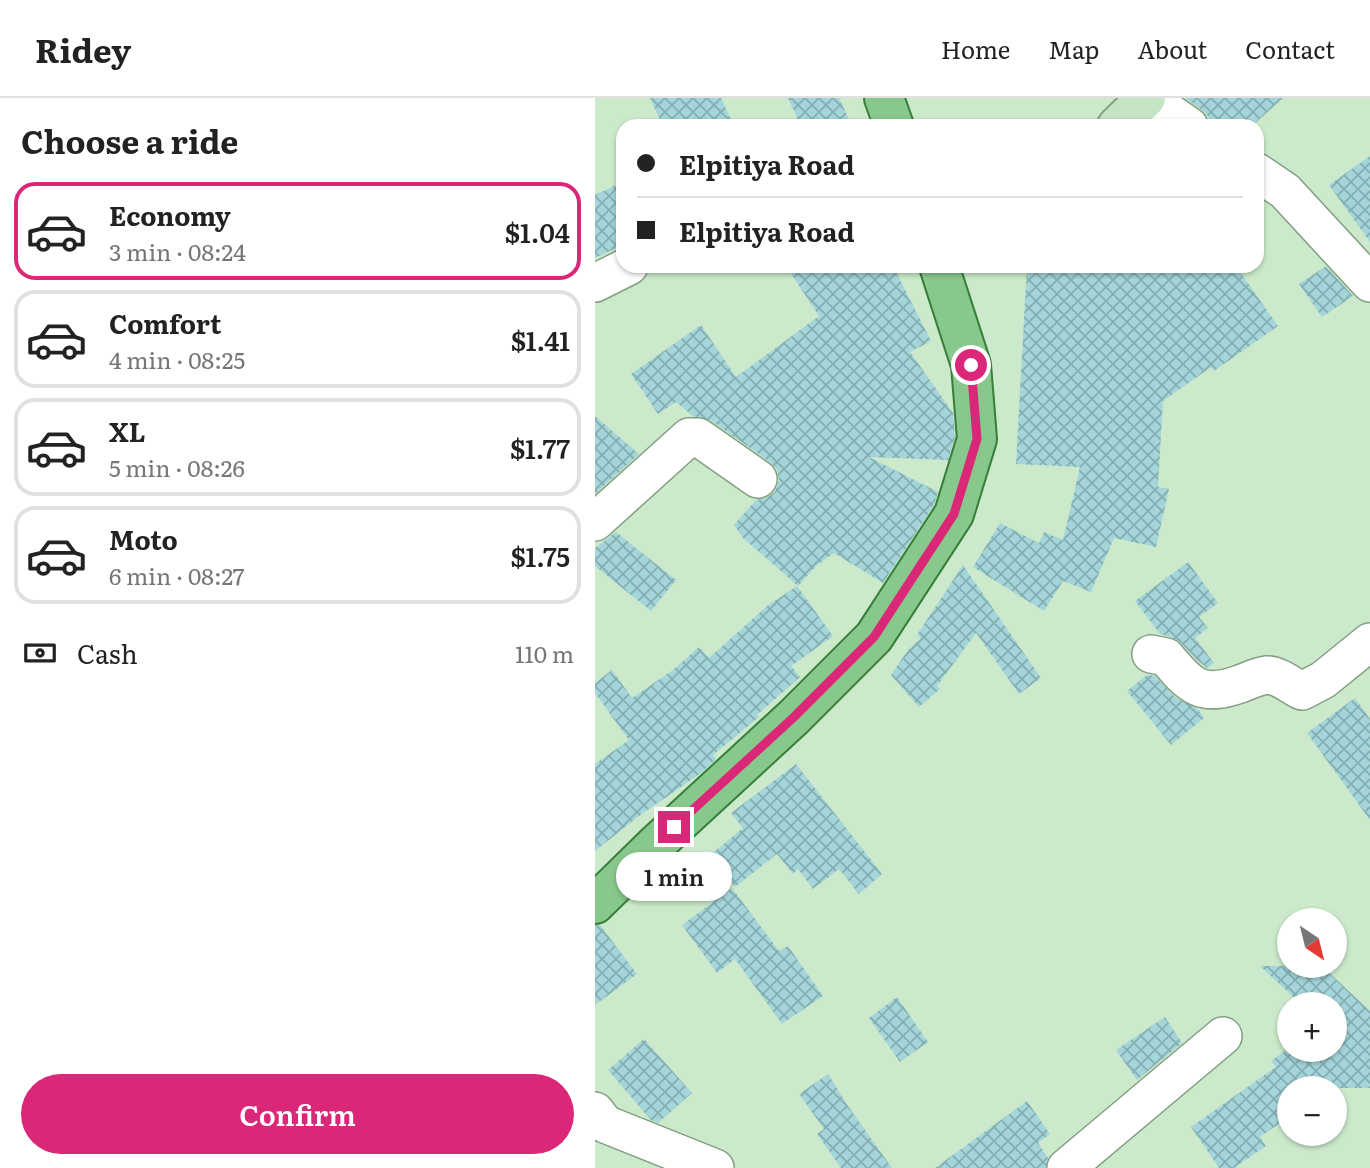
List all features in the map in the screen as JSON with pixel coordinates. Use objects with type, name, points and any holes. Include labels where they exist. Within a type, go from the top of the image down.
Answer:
[{"type":"main road","points":[[884,98],[892,119]]},
{"type":"main road","points":[[595,904],[794,717],[874,637],[954,514],[977,439],[971,365],[945,273]]},
{"type":"street","points":[[1124,119],[1147,98],[1178,119]]},
{"type":"street","points":[[1264,177],[1285,191],[1370,282]]},
{"type":"street","points":[[595,283],[616,272]]},
{"type":"street","points":[[595,522],[689,438],[698,437],[758,478]]},
{"type":"street","points":[[1151,654],[1166,657],[1184,678],[1199,689],[1221,691],[1265,675],[1277,677],[1302,691],[1323,680],[1370,642]]},
{"type":"street","points":[[1066,1168],[1223,1036]]},
{"type":"street","points":[[595,1111],[605,1124],[715,1168]]},
{"type":"building","points":[[650,98],[721,98],[731,119],[660,119]]},
{"type":"building","points":[[788,98],[839,98],[849,119],[798,119]]},
{"type":"building","points":[[1185,98],[1283,98],[1260,119],[1209,119],[1201,109]]},
{"type":"building","points":[[1370,156],[1370,242],[1329,185]]},
{"type":"building","points":[[616,185],[616,248],[595,258],[595,195]]},
{"type":"building","points":[[1326,266],[1353,296],[1322,317],[1299,284]]},
{"type":"building","points":[[791,273],[897,273],[931,341],[910,352],[953,413],[955,437],[948,460],[869,457],[938,492],[934,505],[883,583],[834,553],[817,565],[798,586],[743,538],[734,525],[756,500],[775,492],[779,480],[777,470],[770,462],[710,420],[693,416],[676,402],[658,414],[631,374],[701,325],[736,377],[819,316]]},
{"type":"building","points":[[1027,273],[1241,273],[1278,326],[1214,371],[1211,367],[1163,401],[1158,487],[1169,489],[1156,547],[1114,538],[1091,592],[1063,581],[1044,611],[973,567],[1000,523],[1039,543],[1044,532],[1063,540],[1080,467],[1016,464]]},
{"type":"building","points":[[595,416],[639,454],[595,494]]},
{"type":"building","points":[[616,532],[676,580],[651,611],[595,566],[595,548]]},
{"type":"building","points":[[1188,562],[1218,603],[1199,617],[1208,628],[1195,638],[1214,663],[1207,668],[1181,643],[1160,634],[1135,601]]},
{"type":"building","points":[[963,565],[1041,678],[1019,694],[976,633],[937,686],[940,689],[919,707],[891,675],[908,650],[921,638],[917,635]]},
{"type":"building","points":[[797,586],[833,636],[791,666],[800,677],[757,715],[759,717],[713,755],[716,759],[701,773],[639,816],[595,851],[595,764],[629,740],[595,693],[595,683],[612,670],[632,698],[673,670],[699,647],[709,658],[767,606]]},
{"type":"building","points":[[1147,675],[1155,676],[1176,698],[1197,708],[1204,718],[1171,745],[1127,691]]},
{"type":"building","points":[[1355,698],[1370,719],[1370,820],[1307,733]]},
{"type":"building","points":[[796,764],[882,874],[859,894],[839,869],[813,889],[798,869],[793,874],[777,854],[735,887],[709,856],[743,828],[731,813]]},
{"type":"building","points":[[732,888],[779,951],[788,946],[823,996],[782,1024],[735,959],[717,973],[682,925]]},
{"type":"building","points":[[595,925],[600,925],[637,974],[595,1005]]},
{"type":"building","points":[[1260,966],[1277,966],[1277,978],[1335,978],[1370,1011],[1370,1088],[1347,1088],[1347,1076],[1277,1076],[1277,1125],[1260,1137],[1266,1146],[1234,1168],[1219,1168],[1191,1127],[1276,1067],[1271,1061],[1277,1057],[1277,1062],[1347,1062],[1347,992],[1288,992]]},
{"type":"building","points":[[897,997],[928,1042],[900,1062],[869,1018]]},
{"type":"building","points":[[1165,1017],[1182,1043],[1137,1080],[1116,1050]]},
{"type":"building","points":[[644,1039],[692,1093],[658,1123],[651,1120],[608,1070]]},
{"type":"building","points":[[828,1074],[892,1168],[841,1168],[817,1134],[824,1129],[799,1094]]},
{"type":"building","points":[[1027,1101],[1050,1134],[1038,1143],[1048,1158],[1046,1168],[935,1168]]},
{"type":"route","points":[[674,827],[794,717],[874,637],[954,514],[977,439],[971,365]]}]
